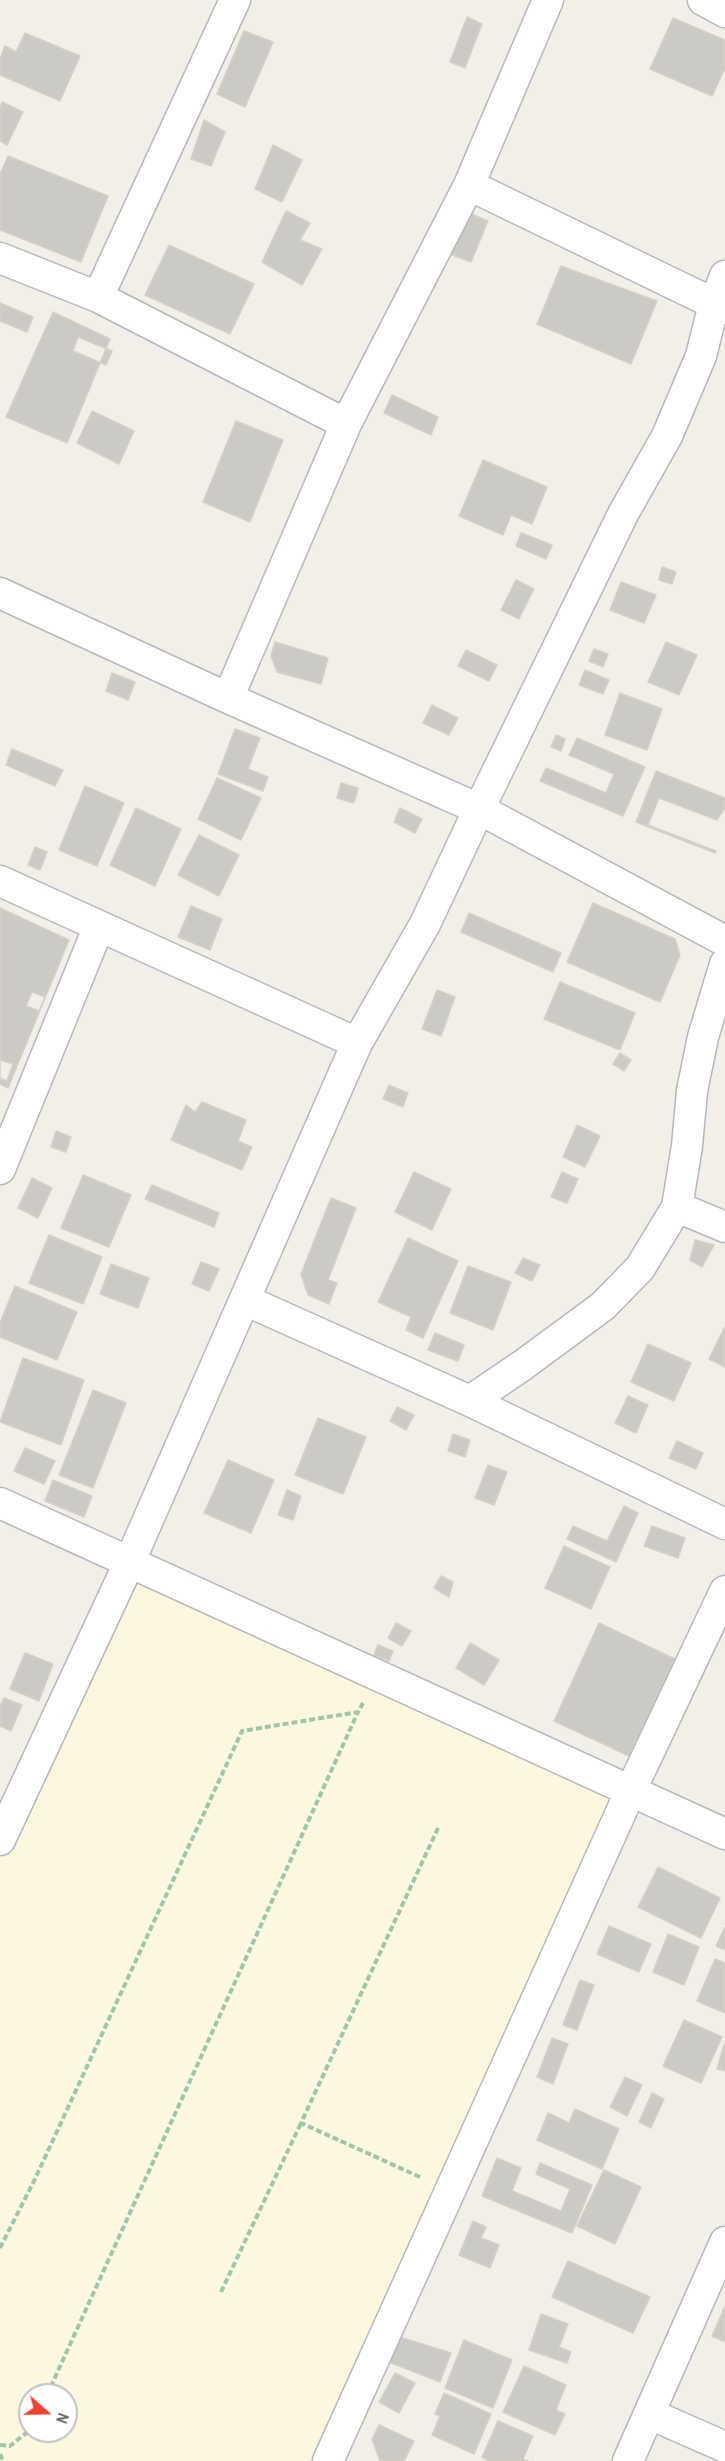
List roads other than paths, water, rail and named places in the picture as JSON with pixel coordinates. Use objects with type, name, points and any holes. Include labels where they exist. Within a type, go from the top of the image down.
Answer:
[{"type":"street","points":[[98,297],[235,0]]},
{"type":"street","points":[[228,699],[346,424],[469,186],[548,0]]},
{"type":"street","points":[[704,0],[725,12]]},
{"type":"street","points":[[469,186],[719,306]]},
{"type":"street","points":[[0,258],[98,297],[346,424]]},
{"type":"street","points":[[0,1840],[130,1561],[357,1043],[425,924],[478,809],[623,514],[667,436],[701,356],[719,306],[725,276]]},
{"type":"street","points":[[0,593],[228,699],[478,809],[725,940]]},
{"type":"street","points":[[0,881],[357,1043]]},
{"type":"street","points":[[0,1169],[99,926]]},
{"type":"street","points":[[470,1401],[603,1306],[640,1268],[677,1207],[687,1146],[692,1091],[703,1037],[725,964]]},
{"type":"street","points":[[677,1207],[725,1227]]},
{"type":"street","points":[[245,1300],[470,1401],[725,1524]]},
{"type":"street","points":[[0,1503],[725,1834]]},
{"type":"street","points":[[328,2461],[631,1790],[725,1591]]},
{"type":"street","points":[[628,2461],[725,2242]]},
{"type":"street","points":[[650,2414],[725,2447]]}]
